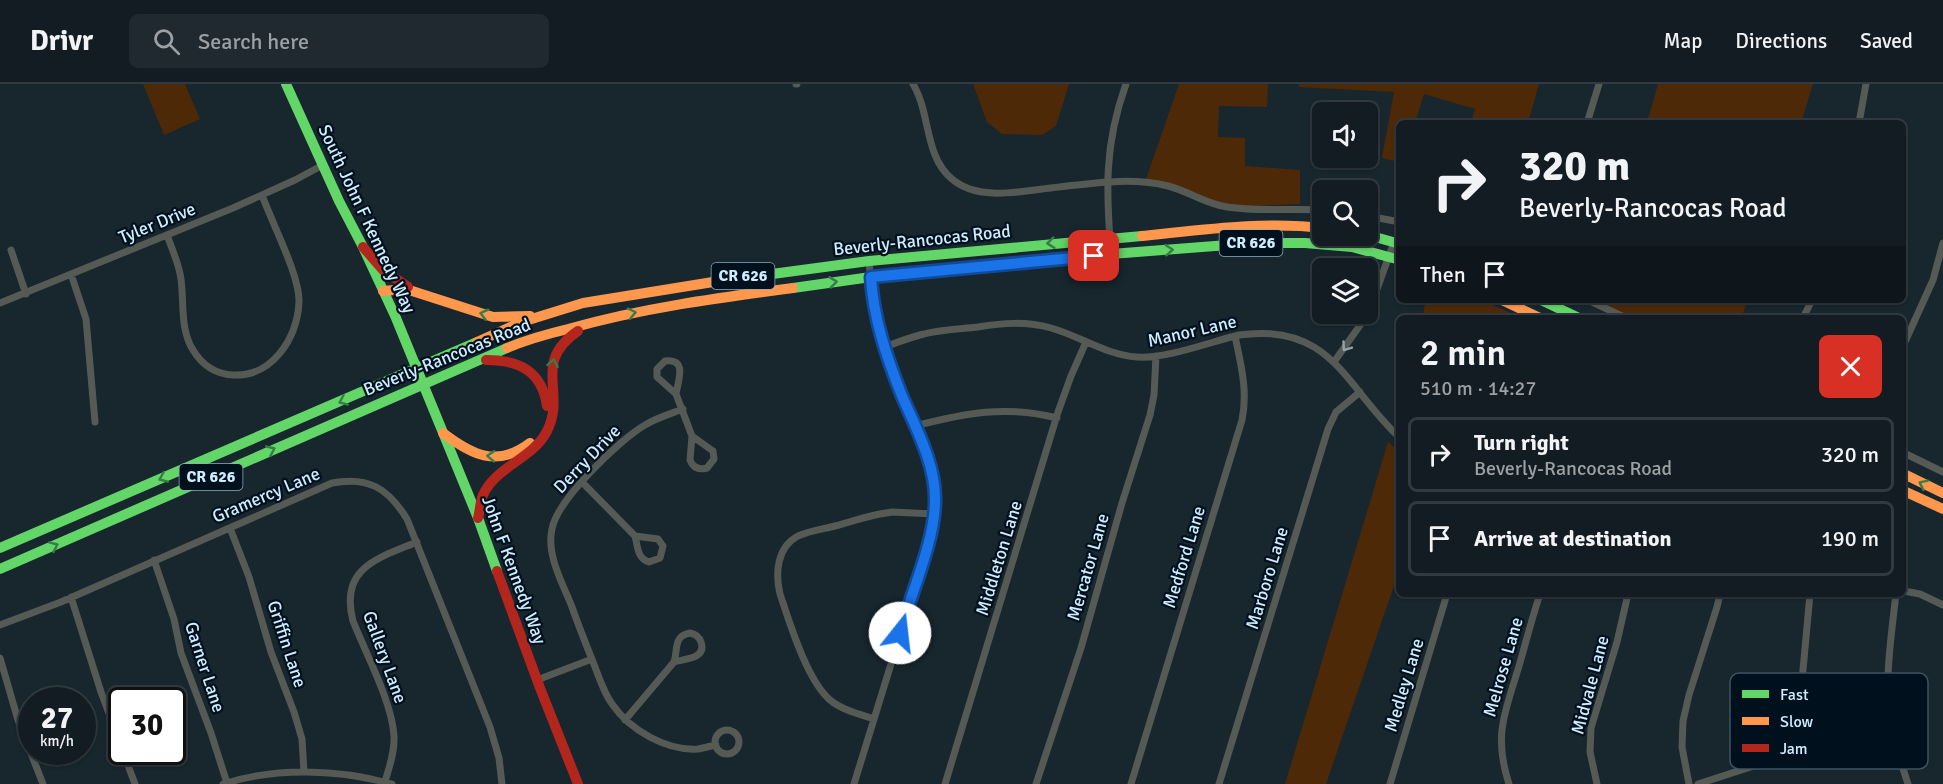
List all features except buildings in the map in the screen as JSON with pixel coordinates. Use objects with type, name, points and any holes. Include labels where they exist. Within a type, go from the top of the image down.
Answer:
[{"type":"main road","name":"South John F Kennedy Way","points":[[286,84],[339,201],[384,291],[415,369]]},
{"type":"main road","name":"Beverly-Rancocas Road","points":[[0,548],[522,322],[582,303],[741,277],[869,261],[1244,226],[1312,227]]},
{"type":"main road","points":[[1378,238],[1396,243]]},
{"type":"main road","name":"Beverly-Rancocas Road","points":[[0,569],[474,361],[523,341],[602,319],[670,305],[871,277],[1254,243],[1305,243],[1352,247],[1395,259]]},
{"type":"main road","points":[[363,247],[377,266],[391,278],[416,292]]},
{"type":"main road","points":[[384,291],[399,289],[416,292],[493,317],[542,315]]},
{"type":"main road","points":[[1508,303],[1534,315]]},
{"type":"main road","points":[[1547,303],[1573,315]]},
{"type":"main road","points":[[478,518],[483,496],[489,485],[497,475],[531,451],[548,429],[553,400],[551,370],[559,344],[568,336],[602,319]]},
{"type":"main road","points":[[443,433],[467,451],[499,457],[525,448],[542,428],[547,415],[547,402],[538,379],[530,371],[510,361],[498,359],[474,361]]},
{"type":"main road","name":"John F Kennedy Way","points":[[415,369],[478,518],[578,784]]},
{"type":"main road","points":[[1906,475],[1943,493]]},
{"type":"main road","points":[[1906,492],[1943,509]]},
{"type":"street","points":[[913,84],[923,111],[928,135],[943,170],[960,185],[971,190],[994,193],[1106,182],[1134,182],[1164,185],[1207,202],[1230,208],[1312,210]]},
{"type":"street","points":[[1111,254],[1106,182],[1113,127],[1126,84]]},
{"type":"street","points":[[1588,120],[1599,84]]},
{"type":"street","points":[[1860,120],[1866,84]]},
{"type":"street","name":"Tyler Drive","points":[[0,303],[167,236],[262,195],[323,165]]},
{"type":"street","points":[[167,236],[181,276],[186,330],[192,350],[203,364],[215,372],[235,376],[256,373],[266,368],[281,353],[295,323],[299,300],[295,277],[262,195]]},
{"type":"street","points":[[1378,218],[1396,221]]},
{"type":"street","points":[[1906,340],[1928,291],[1943,243]]},
{"type":"street","points":[[11,250],[26,294]]},
{"type":"street","points":[[1334,362],[1368,314],[1395,259]]},
{"type":"street","points":[[854,784],[928,544],[936,500],[933,477],[897,383],[874,310],[869,261]]},
{"type":"street","points":[[71,274],[84,308],[88,329],[95,422]]},
{"type":"street","points":[[1594,303],[1620,315]]},
{"type":"street","name":"Manor Lane","points":[[885,347],[925,334],[1013,323],[1052,328],[1123,355],[1145,357],[1235,336],[1263,333],[1286,336],[1306,343],[1334,362],[1396,434]]},
{"type":"street","name":"Medford Lane","points":[[1131,784],[1242,420],[1245,386],[1235,336]]},
{"type":"street","name":"Middleton Lane","points":[[945,784],[1057,418],[1071,376],[1086,342]]},
{"type":"street","name":"Mercator Lane","points":[[1036,784],[1081,648],[1122,503],[1150,415],[1154,395],[1156,356]]},
{"type":"street","points":[[676,394],[681,375],[679,366],[673,361],[665,361],[657,369],[657,377],[676,394],[682,409],[692,436],[690,460],[694,467],[706,468],[712,463],[713,452],[692,436]]},
{"type":"street","name":"Marboro Lane","points":[[1219,784],[1328,429],[1336,412],[1360,392]]},
{"type":"street","name":"Derry Drive","points":[[682,409],[654,420],[619,445],[582,482],[560,509],[552,528],[551,538],[557,568],[592,659],[607,695],[625,720],[647,736],[667,743],[698,749],[716,745]]},
{"type":"street","points":[[915,426],[964,414],[996,411],[1026,411],[1057,418]]},
{"type":"street","points":[[1906,455],[1943,472]]},
{"type":"street","name":"Gramercy Lane","points":[[0,625],[29,615],[332,483],[348,480],[369,482],[386,493],[408,519],[490,727],[499,758],[502,784]]},
{"type":"street","points":[[582,482],[635,536],[642,559],[649,562],[660,558],[663,550],[658,539],[635,536]]},
{"type":"street","points":[[874,719],[832,702],[818,686],[780,594],[777,584],[778,565],[786,547],[807,533],[892,512],[934,514]]},
{"type":"street","name":"Griffin Lane","points":[[230,528],[249,577],[271,652],[294,712],[302,739],[304,772]]},
{"type":"street","name":"Gallery Lane","points":[[388,783],[394,744],[393,726],[353,621],[351,591],[358,575],[369,562],[417,542]]},
{"type":"street","name":"Garner Lane","points":[[154,560],[174,619],[181,653],[211,733],[224,783]]},
{"type":"street","points":[[1906,591],[1920,594],[1943,605]]},
{"type":"street","points":[[71,597],[108,711]]},
{"type":"street","name":"Medley Lane","points":[[1390,784],[1446,597]]},
{"type":"street","name":"Melrose Lane","points":[[1509,784],[1501,753],[1501,728],[1539,597]]},
{"type":"street","name":"Midvale Lane","points":[[1597,784],[1590,752],[1591,728],[1628,597]]},
{"type":"street","points":[[1689,784],[1682,747],[1683,721],[1719,597]]},
{"type":"street","points":[[1803,673],[1810,597]]},
{"type":"street","points":[[1890,673],[1896,597]]},
{"type":"street","points":[[625,720],[674,663],[679,638],[686,633],[697,636],[702,644],[697,656],[674,663]]},
{"type":"street","points":[[0,658],[18,720],[43,784]]},
{"type":"street","points":[[537,680],[592,659]]},
{"type":"street","points":[[128,765],[135,784]]},
{"type":"street","points":[[1698,784],[1744,769]]},
{"type":"street","points":[[1904,769],[1908,784]]},
{"type":"street","points":[[224,783],[257,776],[304,772],[335,773],[388,783]]},
{"type":"shaded area","points":[[143,84],[185,84],[200,119],[164,135]]},
{"type":"shaded area","points":[[973,84],[1069,84],[1056,126],[1042,135],[1002,134],[987,122]]},
{"type":"shaded area","points":[[1179,84],[1268,84],[1267,107],[1219,106],[1218,137],[1245,138],[1245,166],[1300,170],[1300,204],[1224,207],[1145,182]]},
{"type":"shaded area","points":[[1299,84],[1539,84],[1529,120],[1472,120],[1475,109],[1424,94],[1416,120],[1396,120],[1396,161],[1382,158],[1394,92],[1299,87]]},
{"type":"shaded area","points":[[1658,84],[1813,84],[1802,120],[1648,120]]},
{"type":"shaded area","points":[[1425,303],[1488,303],[1515,315],[1423,315]]},
{"type":"shaded area","points":[[1600,303],[1747,303],[1742,315],[1618,315],[1599,306]]},
{"type":"shaded area","points":[[1388,442],[1396,449],[1396,580],[1326,784],[1285,784]]},
{"type":"traffic: fast","points":[[286,84],[339,201],[396,318],[478,518],[497,571]]},
{"type":"traffic: fast","points":[[713,282],[869,261],[1142,236]]},
{"type":"traffic: fast","points":[[1378,238],[1396,243]]},
{"type":"traffic: fast","points":[[793,288],[871,277],[1254,243],[1305,243],[1352,247],[1396,259]]},
{"type":"traffic: fast","points":[[1547,303],[1573,315]]},
{"type":"traffic: fast","points":[[0,548],[477,342]]},
{"type":"traffic: fast","points":[[0,569],[507,348]]},
{"type":"traffic: slow","points":[[1142,236],[1255,226],[1312,227]]},
{"type":"traffic: slow","points":[[477,342],[522,322],[583,303],[713,282]]},
{"type":"traffic: slow","points":[[507,348],[544,335],[652,309],[793,288]]},
{"type":"traffic: slow","points":[[383,291],[406,289],[493,317],[530,316]]},
{"type":"traffic: slow","points":[[1508,303],[1534,315]]},
{"type":"traffic: slow","points":[[443,433],[464,447],[485,456],[507,455],[530,443]]},
{"type":"traffic: slow","points":[[1906,475],[1943,493]]},
{"type":"traffic: slow","points":[[1906,492],[1943,509]]},
{"type":"traffic: jam","points":[[363,247],[383,270],[408,287]]},
{"type":"traffic: jam","points":[[478,518],[482,498],[489,485],[505,469],[533,449],[547,431],[554,403],[552,378],[556,355],[564,343],[578,331]]},
{"type":"traffic: jam","points":[[486,360],[509,362],[527,370],[540,384],[547,406]]},
{"type":"traffic: jam","points":[[497,571],[578,784]]},
{"type":"route","points":[[900,633],[932,533],[936,500],[930,466],[880,333],[874,310],[871,277],[1094,256]]}]
